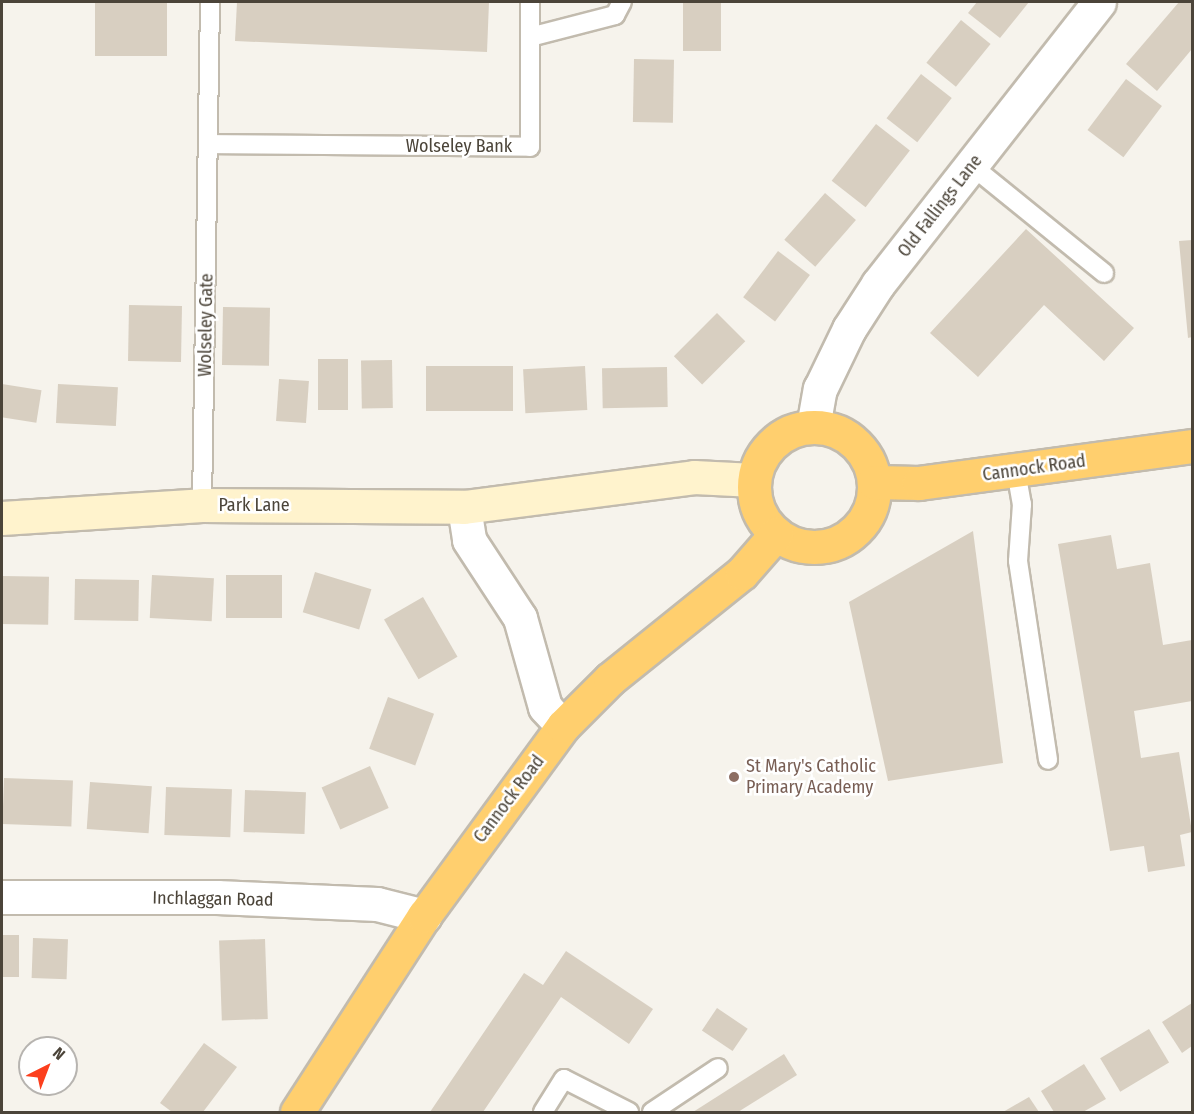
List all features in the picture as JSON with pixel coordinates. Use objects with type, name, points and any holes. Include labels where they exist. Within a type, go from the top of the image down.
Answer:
[{"type":"highway","points":[[813,427],[849,438],[866,457],[874,482],[868,515],[843,540],[808,547],[776,534],[758,510],[754,480],[760,459],[774,443],[792,431],[813,427]]},
{"type":"highway","name":"Cannock Road","points":[[874,482],[919,483],[1192,446]]},
{"type":"highway","name":"Cannock Road","points":[[297,1113],[424,916],[563,726],[610,679],[742,573],[776,534]]},
{"type":"street","name":"Old Fallings Lane","points":[[813,427],[820,389],[849,329],[878,284],[1099,2]]},
{"type":"street","name":"Park Lane","points":[[2,518],[43,513],[202,505],[465,507],[694,477],[754,480]]},
{"type":"street","name":"Park Lane","points":[[2,495],[43,513]]},
{"type":"street","points":[[465,507],[469,540],[520,618],[545,707],[563,726]]},
{"type":"street","name":"Inchlaggan Road","points":[[2,897],[217,897],[377,904],[424,916]]},
{"type":"lane","name":"Wolseley Gate","points":[[202,505],[210,144],[210,2]]},
{"type":"lane","points":[[530,2],[530,37],[615,15],[622,2]]},
{"type":"lane","name":"Wolseley Bank","points":[[210,144],[530,147],[530,37]]},
{"type":"lane","points":[[972,166],[1104,273]]},
{"type":"lane","points":[[1016,471],[1022,504],[1018,561],[1048,760]]},
{"type":"lane","points":[[652,1113],[718,1068]]},
{"type":"lane","points":[[543,1113],[564,1079],[629,1113]]},
{"type":"building","points":[[95,2],[167,2],[167,56],[95,56]]},
{"type":"building","points":[[237,2],[489,2],[487,52],[235,41]]},
{"type":"building","points":[[683,2],[721,2],[721,51],[683,51]]},
{"type":"building","points":[[977,2],[1029,2],[1000,38],[968,13]]},
{"type":"building","points":[[1179,2],[1192,3],[1192,49],[1157,91],[1126,64]]},
{"type":"building","points":[[961,20],[991,44],[956,87],[926,63]]},
{"type":"building","points":[[634,59],[674,60],[673,123],[633,122]]},
{"type":"building","points":[[921,74],[952,98],[917,142],[887,118]]},
{"type":"building","points":[[1126,79],[1162,106],[1123,157],[1087,130]]},
{"type":"building","points":[[876,124],[910,150],[866,207],[832,181]]},
{"type":"building","points":[[825,193],[856,220],[815,267],[784,240]]},
{"type":"building","points":[[1026,229],[1134,328],[1104,361],[1044,305],[978,377],[930,333]]},
{"type":"building","points":[[1192,240],[1192,337],[1188,338],[1179,241]]},
{"type":"building","points":[[778,251],[810,275],[775,321],[743,297]]},
{"type":"building","points":[[129,305],[182,306],[181,362],[128,361]]},
{"type":"building","points":[[223,307],[270,308],[269,366],[222,365]]},
{"type":"building","points":[[717,313],[745,341],[702,384],[674,356]]},
{"type":"building","points":[[318,359],[348,359],[348,410],[318,410]]},
{"type":"building","points":[[392,360],[393,408],[362,409],[361,361]]},
{"type":"building","points":[[426,366],[513,366],[513,411],[426,411]]},
{"type":"building","points":[[585,366],[587,410],[525,413],[523,369]]},
{"type":"building","points":[[667,367],[668,407],[603,408],[602,368]]},
{"type":"building","points":[[279,379],[309,381],[306,423],[276,421]]},
{"type":"building","points":[[2,384],[42,390],[36,423],[2,417]]},
{"type":"building","points":[[58,384],[118,387],[116,426],[56,423]]},
{"type":"building","points":[[973,531],[1003,763],[888,781],[849,602]]},
{"type":"building","points":[[1111,535],[1117,569],[1150,563],[1163,645],[1192,640],[1192,701],[1134,711],[1141,758],[1179,752],[1192,832],[1180,835],[1185,866],[1148,872],[1144,846],[1110,851],[1058,544]]},
{"type":"building","points":[[315,572],[371,589],[359,629],[303,612]]},
{"type":"building","points":[[152,575],[214,578],[212,621],[150,618]]},
{"type":"building","points":[[226,575],[282,575],[282,618],[226,618]]},
{"type":"building","points":[[2,576],[49,577],[48,625],[2,624]]},
{"type":"building","points":[[75,579],[139,580],[138,621],[74,620]]},
{"type":"building","points":[[423,597],[458,657],[419,679],[384,620]]},
{"type":"building","points":[[388,697],[434,714],[415,765],[369,749]]},
{"type":"building","points":[[370,766],[389,808],[340,830],[322,788]]},
{"type":"building","points":[[4,778],[73,780],[71,826],[2,824]]},
{"type":"building","points":[[90,782],[152,786],[149,833],[87,829]]},
{"type":"building","points":[[166,787],[232,789],[230,837],[164,835]]},
{"type":"building","points":[[245,790],[306,792],[304,834],[244,832]]},
{"type":"building","points":[[2,935],[19,935],[19,977],[2,977]]},
{"type":"building","points":[[33,938],[68,939],[67,979],[32,978]]},
{"type":"building","points":[[265,939],[268,1019],[222,1021],[219,941]]},
{"type":"building","points":[[566,951],[653,1009],[629,1044],[561,997],[483,1112],[430,1112],[524,973],[543,985]]},
{"type":"building","points":[[1192,1003],[1192,1046],[1182,1053],[1162,1022]]},
{"type":"building","points":[[717,1008],[748,1029],[733,1051],[702,1030]]},
{"type":"building","points":[[1149,1029],[1169,1062],[1120,1092],[1100,1058]]},
{"type":"building","points":[[204,1043],[237,1067],[203,1112],[172,1112],[160,1103]]},
{"type":"building","points":[[784,1054],[797,1075],[738,1112],[693,1112]]},
{"type":"building","points":[[1084,1064],[1106,1099],[1083,1112],[1054,1112],[1041,1091]]},
{"type":"building","points":[[1029,1097],[1039,1112],[1003,1112]]},
{"type":"place","name":"St Mary's Catholic Primary Academy","points":[[734,777]]}]
